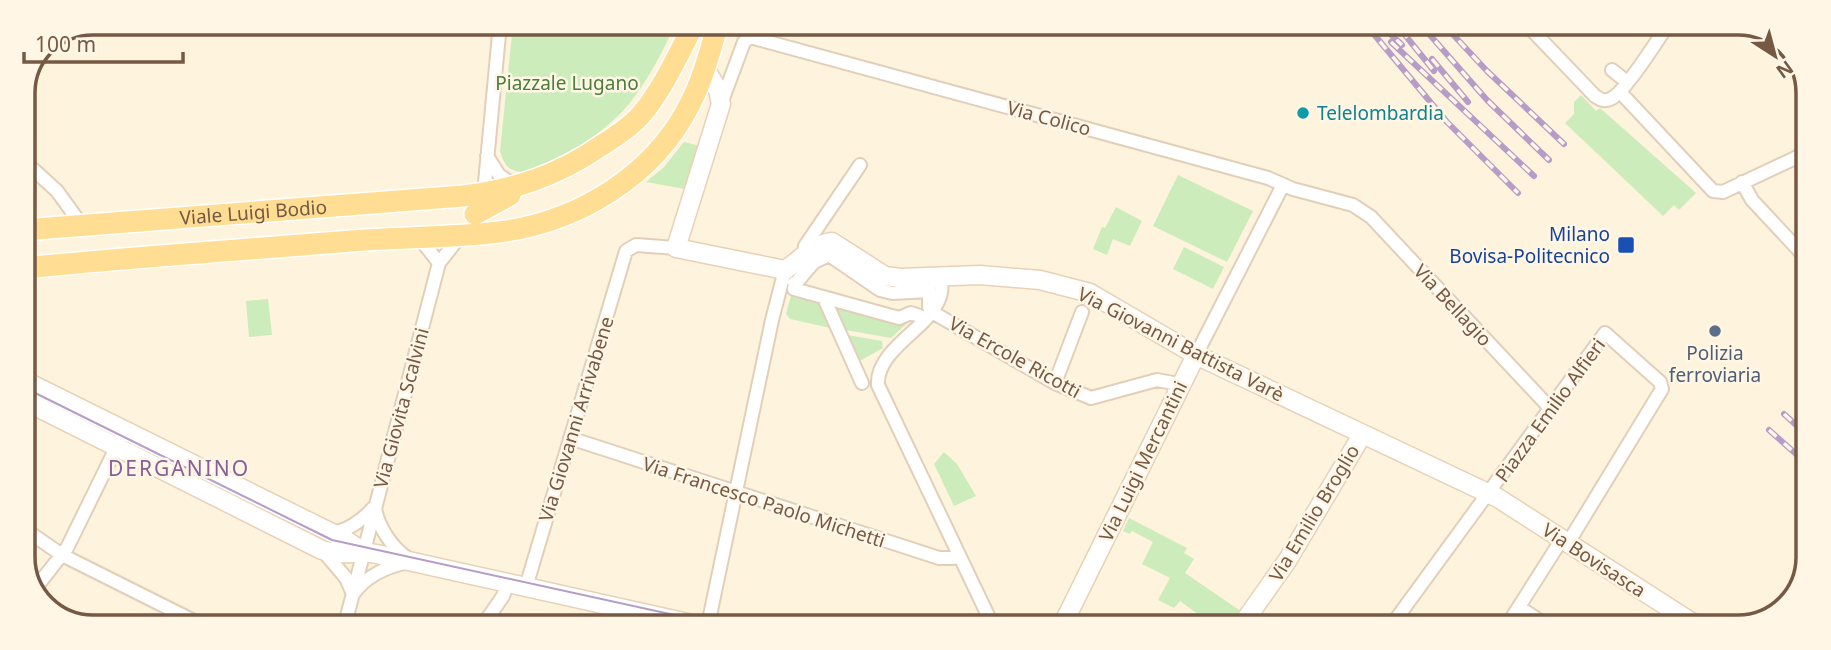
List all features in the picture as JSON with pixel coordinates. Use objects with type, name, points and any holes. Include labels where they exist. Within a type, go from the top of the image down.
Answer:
[{"type":"main road","points":[[475,214],[583,158],[638,118],[662,86],[688,35]]},
{"type":"main road","points":[[461,234],[506,231],[542,223],[577,210],[617,187],[645,165],[670,137],[710,76],[716,35]]},
{"type":"main road","points":[[461,234],[475,214],[484,194],[518,187],[543,178]]},
{"type":"main road","name":"Viale Luigi Bodio","points":[[35,229],[484,194]]},
{"type":"main road","name":"Viale Luigi Bodio","points":[[35,267],[461,234]]},
{"type":"street","points":[[484,194],[499,35]]},
{"type":"street","points":[[1537,35],[1602,100],[1608,100],[1620,92],[1661,35]]},
{"type":"street","name":"Via Colico","points":[[733,69],[744,42],[751,38],[767,41],[1268,178],[1283,185],[1353,205]]},
{"type":"street","points":[[721,104],[710,76],[727,77],[733,69]]},
{"type":"street","points":[[733,69],[676,248],[792,279]]},
{"type":"street","points":[[1620,92],[1710,190],[1723,192],[1796,158]]},
{"type":"street","points":[[487,156],[502,178],[518,187]]},
{"type":"street","points":[[710,615],[772,320],[804,255],[805,246],[860,165]]},
{"type":"street","points":[[35,170],[57,191],[78,220],[85,225]]},
{"type":"street","points":[[1742,183],[1752,200],[1796,247]]},
{"type":"street","name":"Via Luigi Mercantini","points":[[1067,615],[1283,185]]},
{"type":"street","points":[[52,228],[63,201]]},
{"type":"street","name":"Via Bellagio","points":[[1353,205],[1371,217],[1549,407]]},
{"type":"street","points":[[819,225],[832,242]]},
{"type":"street","name":"Via Giovita Scalvini","points":[[347,615],[439,263],[461,234]]},
{"type":"street","points":[[418,236],[439,263]]},
{"type":"street","points":[[804,255],[824,243],[832,242]]},
{"type":"street","name":"Via Giovanni Battista Varè","points":[[832,242],[885,276],[900,278],[980,275],[1040,280],[1489,494]]},
{"type":"street","name":"Via Giovanni Arrivabene","points":[[490,615],[503,596],[517,585],[570,438],[626,251],[636,245],[676,248]]},
{"type":"street","points":[[792,279],[814,262],[829,255],[880,290],[892,293],[929,291]]},
{"type":"street","points":[[927,314],[931,281],[938,275],[942,282],[939,298],[927,314],[882,364],[878,385],[988,615]]},
{"type":"street","points":[[792,279],[794,289],[899,318],[911,313],[927,314]]},
{"type":"street","points":[[824,298],[862,383]]},
{"type":"street","points":[[1055,383],[1086,302]]},
{"type":"street","name":"Via Ercole Ricotti","points":[[927,314],[1055,383],[1091,398],[1157,380],[1180,387]]},
{"type":"street","name":"Piazza Emilio Alfieri","points":[[1399,615],[1605,333],[1661,385],[1660,396],[1565,541]]},
{"type":"street","points":[[35,386],[328,531],[363,552]]},
{"type":"street","points":[[35,406],[318,548],[327,554],[352,587],[352,598]]},
{"type":"street","points":[[41,582],[62,555],[125,431]]},
{"type":"street","name":"Via Emilio Broglio","points":[[1249,615],[1287,561],[1362,435]]},
{"type":"street","name":"Via Francesco Paolo Michetti","points":[[570,438],[939,558],[959,556]]},
{"type":"street","name":"Via Bovisasca","points":[[1489,494],[1680,615]]},
{"type":"street","points":[[328,531],[337,532],[352,525],[375,505]]},
{"type":"street","points":[[375,505],[379,522],[392,544],[406,557],[419,563]]},
{"type":"street","points":[[35,536],[62,555],[182,615]]},
{"type":"street","points":[[1514,615],[1565,541]]},
{"type":"street","points":[[318,548],[343,555],[363,552],[419,563],[653,615]]},
{"type":"street","points":[[352,598],[357,589],[380,572],[405,563],[419,563]]},
{"type":"street","points":[[1519,607],[1531,615]]},
{"type":"green space","name":"Piazzale Lugano","points":[[512,35],[670,35],[649,76],[629,104],[574,151],[539,169],[523,172],[511,169],[500,151]]},
{"type":"green space","points":[[1581,95],[1596,111],[1600,108],[1696,193],[1679,210],[1674,205],[1663,216],[1565,123],[1574,114],[1574,102]]},
{"type":"green space","points":[[684,142],[700,146],[685,189],[646,182],[664,167]]},
{"type":"green space","points":[[1178,175],[1253,211],[1227,262],[1153,226]]},
{"type":"green space","points":[[1116,207],[1142,221],[1130,246],[1113,239],[1107,255],[1093,249],[1102,227],[1105,228]]},
{"type":"green space","points":[[1184,247],[1224,267],[1213,289],[1173,269]]},
{"type":"green space","points":[[792,292],[821,300],[835,329],[790,319],[786,314]]},
{"type":"green space","points":[[268,299],[272,335],[249,337],[246,301]]},
{"type":"green space","points":[[826,300],[906,324],[891,338],[840,329]]},
{"type":"green space","points":[[847,335],[882,341],[883,348],[860,361]]},
{"type":"green space","points":[[944,452],[957,464],[976,496],[954,506],[934,464]]},
{"type":"green space","points":[[1129,518],[1187,548],[1184,553],[1194,559],[1185,573],[1242,612],[1240,615],[1199,615],[1180,601],[1174,608],[1158,600],[1170,578],[1142,564],[1153,542],[1132,531],[1130,534],[1123,531]]},
{"type":"tram line","points":[[35,393],[332,540],[674,615]]},
{"type":"railway","points":[[1374,35],[1447,122],[1518,193]]},
{"type":"railway","points":[[1391,35],[1402,45]]},
{"type":"railway","points":[[1405,35],[1434,71]]},
{"type":"railway","points":[[1430,35],[1487,100],[1549,160]]},
{"type":"railway","points":[[1453,35],[1564,144]]},
{"type":"railway","points":[[1391,42],[1534,176]]},
{"type":"railway","points":[[1432,59],[1468,102]]},
{"type":"railway","points":[[1784,414],[1796,425]]},
{"type":"railway","points":[[1769,430],[1796,454]]},
{"type":"place","name":"Telelombardia","points":[[1303,113]]},
{"type":"place","name":"Milano Bovisa-Politecnico","points":[[1626,245]]},
{"type":"place","name":"Polizia ferroviaria","points":[[1715,331]]},
{"type":"district","name":"DERGANINO","points":[[179,468]]}]
